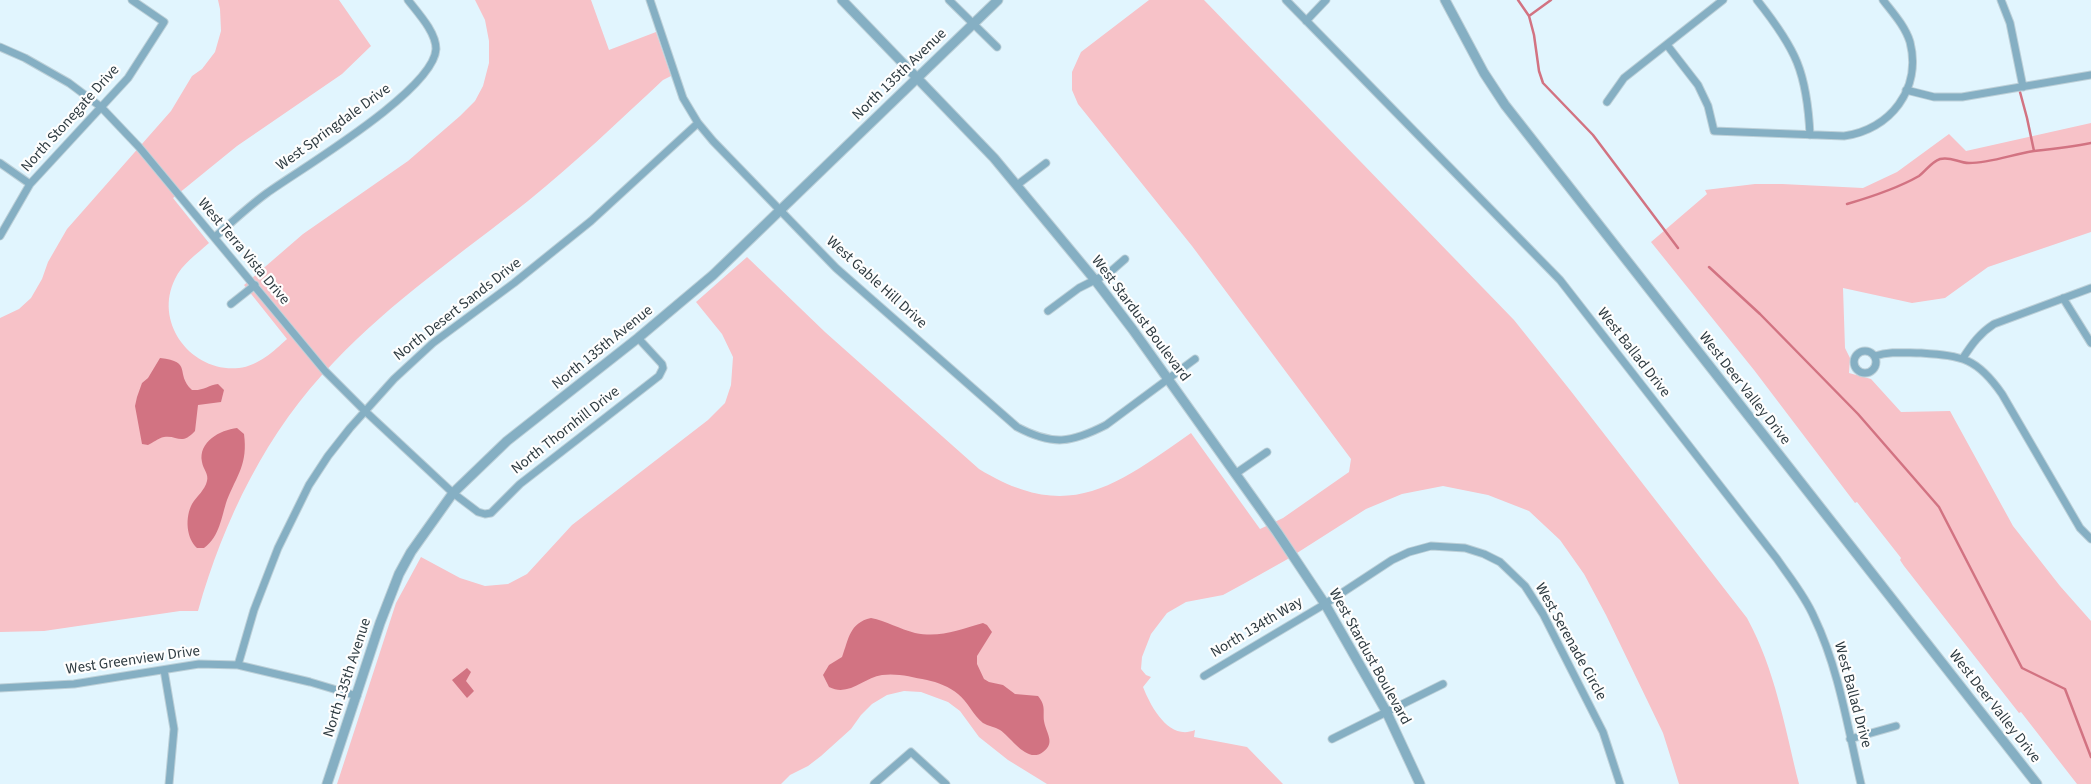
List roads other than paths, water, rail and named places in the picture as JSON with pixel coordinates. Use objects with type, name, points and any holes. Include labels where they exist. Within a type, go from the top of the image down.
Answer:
[{"type":"street","name":"North Stonegate Drive","points":[[0,236],[30,184],[128,78],[164,22],[132,0]]},
{"type":"street","name":"West Springdale Drive","points":[[215,237],[265,195],[358,131],[421,78],[433,62],[436,48],[432,35],[408,0]]},
{"type":"street","name":"West Gable Hill Drive","points":[[650,0],[683,98],[698,123],[713,141],[836,268],[1017,427],[1036,437],[1073,440],[1090,434],[1106,425],[1168,378]]},
{"type":"street","name":"West Stardust Boulevard","points":[[842,0],[972,133],[1017,185],[1095,280],[1168,378],[1278,532],[1325,604],[1386,711],[1420,784]]},
{"type":"street","points":[[949,0],[997,47]]},
{"type":"street","name":"North 135th Avenue","points":[[327,784],[380,624],[399,574],[421,537],[453,493],[507,441],[638,338],[713,275],[998,0]]},
{"type":"street","name":"West Ballad Drive","points":[[1286,0],[1560,280],[1777,559],[1814,617],[1830,656],[1861,784]]},
{"type":"street","points":[[1306,20],[1326,0]]},
{"type":"street","name":"West Deer Valley Drive","points":[[1445,0],[1484,73],[1505,105],[2037,784]]},
{"type":"street","points":[[1607,102],[1624,78],[1723,0]]},
{"type":"street","points":[[1758,0],[1782,31],[1796,58],[1808,96],[1810,135]]},
{"type":"street","points":[[1667,44],[1698,85],[1708,106],[1714,131],[1850,135],[1875,127],[1900,102],[1906,90],[1912,66],[1910,42],[1905,30],[1883,0]]},
{"type":"street","points":[[2001,0],[2010,23],[2023,87]]},
{"type":"street","name":"West Terra Vista Drive","points":[[0,47],[69,82],[101,107],[139,147],[303,346],[365,411],[453,493]]},
{"type":"street","points":[[1906,90],[1948,98],[1962,98],[2091,75]]},
{"type":"street","name":"North Desert Sands Drive","points":[[238,665],[254,610],[278,548],[309,485],[328,456],[365,411],[394,379],[433,344],[514,283],[591,221],[698,123]]},
{"type":"street","points":[[0,163],[30,184]]},
{"type":"street","points":[[1017,185],[1046,163]]},
{"type":"street","points":[[1048,311],[1080,288],[1109,273],[1125,260]]},
{"type":"street","points":[[231,304],[254,285]]},
{"type":"street","points":[[1964,358],[1979,336],[1994,324],[2091,288]]},
{"type":"street","points":[[2063,298],[2091,343]]},
{"type":"street","name":"North Thornhill Drive","points":[[453,493],[478,512],[491,513],[520,484],[659,376],[663,368],[662,364],[638,338]]},
{"type":"street","points":[[1875,356],[1884,353],[1904,352],[1964,358],[1980,368],[1998,388],[2080,528],[2091,539]]},
{"type":"street","points":[[1168,378],[1196,359]]},
{"type":"street","points":[[1235,474],[1267,452]]},
{"type":"street","name":"West Serenade Circle","points":[[1325,604],[1392,560],[1409,552],[1431,546],[1465,548],[1500,562],[1525,586],[1543,614],[1603,732],[1620,784]]},
{"type":"street","name":"North 134th Way","points":[[1204,676],[1325,604]]},
{"type":"street","name":"West Greenview Drive","points":[[0,688],[74,684],[199,664],[238,665],[310,682],[357,696]]},
{"type":"street","points":[[164,670],[174,729],[169,784]]},
{"type":"street","points":[[1332,739],[1443,684]]},
{"type":"street","points":[[1850,739],[1896,726]]},
{"type":"street","points":[[874,784],[911,752],[946,784]]},
{"type":"waterway","points":[[1518,0],[1529,16],[1543,83],[1593,135],[1678,248]]},
{"type":"waterway","points":[[1529,16],[1551,0]]},
{"type":"waterway","points":[[2020,92],[2034,151]]},
{"type":"waterway","points":[[1847,204],[1884,192],[1911,180],[1940,159],[1948,158],[1965,163],[1977,163],[2034,151],[2091,143]]},
{"type":"waterway","points":[[1709,267],[1760,314],[1858,414],[1939,507],[2022,668],[2065,689],[2091,757]]}]
